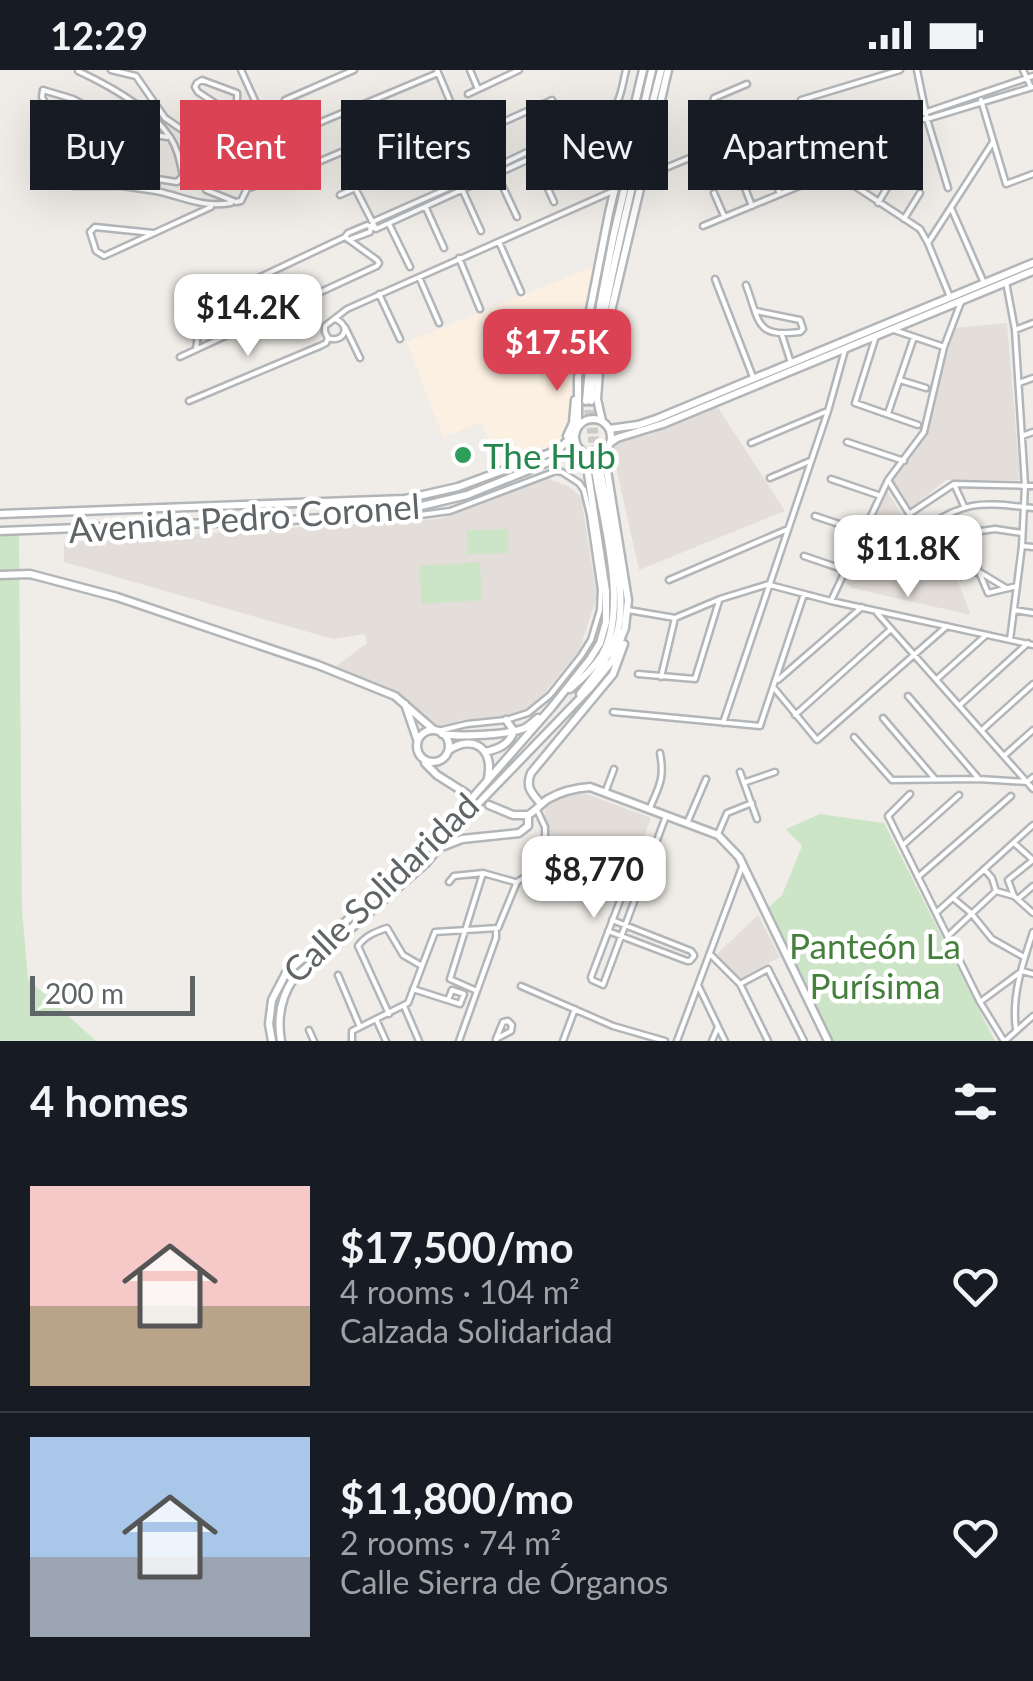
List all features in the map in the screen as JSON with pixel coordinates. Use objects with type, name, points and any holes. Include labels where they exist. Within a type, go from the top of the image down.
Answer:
[{"type":"main road","points":[[638,100],[643,70]]},
{"type":"main road","points":[[643,100],[652,70]]},
{"type":"main road","points":[[655,100],[664,70]]},
{"type":"main road","points":[[658,100],[664,70]]},
{"type":"main road","points":[[610,443],[609,429],[588,402],[579,368],[615,190]]},
{"type":"main road","points":[[588,402],[590,357],[621,190]]},
{"type":"main road","points":[[588,402],[632,190]]},
{"type":"main road","points":[[558,700],[600,643],[606,622],[606,591],[583,453],[576,443],[577,429],[597,383],[639,190]]},
{"type":"main road","points":[[604,248],[612,238]]},
{"type":"main road","points":[[609,429],[656,419],[845,350],[950,297],[1033,264]]},
{"type":"main road","points":[[558,700],[588,674],[602,655],[612,627],[614,589],[601,471],[610,443],[664,424],[791,364],[961,302],[1033,271]]},
{"type":"main road","points":[[502,471],[508,465],[554,448],[570,432],[577,360],[592,301]]},
{"type":"main road","points":[[577,429],[592,419],[602,421]]},
{"type":"main road","name":"Avenida Pedro Coronel","points":[[0,514],[405,499],[437,493],[556,450],[577,429]]},
{"type":"main road","points":[[583,453],[593,456],[604,452]]},
{"type":"main road","name":"Avenida Pedro Coronel","points":[[0,530],[366,515],[420,508],[467,495],[566,455],[583,453]]},
{"type":"main road","points":[[567,710],[603,664],[620,620],[620,591],[601,471],[604,466],[590,467],[588,478]]},
{"type":"main road","points":[[536,801],[528,781],[531,772],[613,674],[622,650],[627,588],[601,471]]},
{"type":"main road","points":[[467,495],[463,494],[464,488],[488,476]]},
{"type":"main road","points":[[0,576],[30,574],[145,605],[395,696],[448,742],[447,756]]},
{"type":"main road","points":[[567,710],[606,669],[625,628]]},
{"type":"main road","name":"Calle Solidaridad","points":[[272,1041],[272,1000],[286,972],[438,837],[558,700]]},
{"type":"main road","points":[[405,703],[422,758],[438,775],[467,794]]},
{"type":"main road","points":[[418,742],[426,732],[463,736],[514,731],[528,727],[551,708]]},
{"type":"main road","name":"Calle Solidaridad","points":[[281,1041],[282,1002],[294,978],[442,847],[567,710]]},
{"type":"main road","points":[[506,720],[514,731]]},
{"type":"main road","points":[[484,752],[502,746],[514,731]]},
{"type":"main road","points":[[422,758],[434,762],[462,744],[477,745],[490,766],[486,783]]},
{"type":"main road","points":[[442,847],[462,839],[518,833],[528,826],[528,815],[536,801],[572,788],[590,787],[718,835],[743,864],[828,1041]]},
{"type":"main road","points":[[489,805],[513,815],[528,815]]},
{"type":"street","points":[[76,70],[127,100]]},
{"type":"street","points":[[111,70],[136,73],[165,118],[180,128]]},
{"type":"street","points":[[240,70],[254,100]]},
{"type":"street","points":[[285,100],[354,70]]},
{"type":"street","points":[[470,70],[478,89]]},
{"type":"street","points":[[468,94],[519,70]]},
{"type":"street","points":[[618,100],[626,70]]},
{"type":"street","points":[[800,100],[900,70]]},
{"type":"street","points":[[917,70],[948,188]]},
{"type":"street","points":[[926,116],[1032,87],[1023,70]]},
{"type":"street","points":[[321,122],[437,71],[450,101],[448,106],[321,161]]},
{"type":"street","points":[[923,118],[1030,78]]},
{"type":"street","points":[[202,80],[237,93],[239,101],[232,115],[198,92],[196,82],[202,80]]},
{"type":"street","points":[[714,100],[748,84]]},
{"type":"street","points":[[43,90],[90,107],[70,137],[62,136],[42,97],[43,90]]},
{"type":"street","points":[[979,95],[1006,184],[1033,174]]},
{"type":"street","points":[[160,179],[176,182],[182,176],[179,154],[160,126],[165,118]]},
{"type":"street","points":[[160,136],[170,138]]},
{"type":"street","points":[[928,243],[994,141]]},
{"type":"street","points":[[149,190],[212,207]]},
{"type":"street","points":[[206,190],[236,202]]},
{"type":"street","points":[[153,234],[96,227],[90,232],[96,251],[104,256],[153,234],[212,207],[241,201],[246,190]]},
{"type":"street","points":[[340,195],[351,190]]},
{"type":"street","points":[[357,190],[373,226]]},
{"type":"street","points":[[373,226],[445,190]]},
{"type":"street","points":[[504,190],[517,218]]},
{"type":"street","points":[[549,190],[554,202]]},
{"type":"street","points":[[345,327],[341,339],[328,338],[325,332],[329,321],[346,308],[613,190]]},
{"type":"street","points":[[746,190],[752,206]]},
{"type":"street","points":[[778,190],[780,194]]},
{"type":"street","points":[[704,226],[790,190]]},
{"type":"street","points":[[860,190],[920,229],[950,297]]},
{"type":"street","points":[[878,202],[885,190]]},
{"type":"street","points":[[202,304],[357,229],[389,224],[462,191],[481,232]]},
{"type":"street","points":[[714,193],[724,217]]},
{"type":"street","points":[[212,207],[216,194]]},
{"type":"street","points":[[904,219],[920,194]]},
{"type":"street","points":[[592,202],[604,204],[609,213]]},
{"type":"street","points":[[426,208],[444,248]]},
{"type":"street","points":[[951,208],[984,283]]},
{"type":"street","points":[[389,224],[410,268]]},
{"type":"street","points":[[180,357],[379,263],[345,238]]},
{"type":"street","points":[[498,241],[522,292]]},
{"type":"street","points":[[458,258],[480,309]]},
{"type":"street","points":[[418,276],[440,323]]},
{"type":"street","points":[[715,279],[755,382]]},
{"type":"street","points":[[196,350],[205,282]]},
{"type":"street","points":[[1006,282],[1015,330],[1025,485],[1010,640]]},
{"type":"street","points":[[746,286],[763,329],[768,333],[800,332],[803,324],[800,320],[756,311]]},
{"type":"street","points":[[379,294],[400,339]]},
{"type":"street","points":[[831,601],[888,480],[926,426],[944,348],[961,302]]},
{"type":"street","points":[[335,319],[345,327],[360,358]]},
{"type":"street","points":[[1015,330],[1033,323]]},
{"type":"street","points":[[889,327],[944,348]]},
{"type":"street","points":[[782,335],[791,364]]},
{"type":"street","points":[[876,336],[855,404],[918,425]]},
{"type":"street","points":[[888,415],[914,337]]},
{"type":"street","points":[[189,402],[326,344],[328,338]]},
{"type":"street","points":[[724,723],[845,350]]},
{"type":"street","points":[[1019,383],[1033,378]]},
{"type":"street","points":[[900,380],[926,388]]},
{"type":"street","points":[[751,443],[828,411]]},
{"type":"street","points":[[1022,436],[1033,432]]},
{"type":"street","points":[[846,442],[904,461]]},
{"type":"street","points":[[770,478],[810,461]]},
{"type":"street","points":[[364,502],[366,515],[373,518],[450,511],[556,470],[584,490],[600,574],[596,627],[585,650],[550,695],[528,713],[438,732]]},
{"type":"street","points":[[831,479],[880,496]]},
{"type":"street","points":[[888,480],[935,562],[958,570],[962,576],[978,571],[1006,588]]},
{"type":"street","points":[[954,484],[964,506]]},
{"type":"street","points":[[910,514],[954,484],[1033,486]]},
{"type":"street","points":[[920,531],[964,506],[1033,508]]},
{"type":"street","points":[[815,516],[863,532]]},
{"type":"street","points":[[668,580],[788,529]]},
{"type":"street","points":[[933,557],[946,550],[960,534],[995,529],[1033,530]]},
{"type":"street","points":[[1022,546],[1033,547]]},
{"type":"street","points":[[971,554],[988,593],[1016,586]]},
{"type":"street","points":[[804,556],[845,570]]},
{"type":"street","points":[[628,610],[675,618],[769,584],[1030,644]]},
{"type":"street","points":[[613,712],[760,726],[804,594]]},
{"type":"street","points":[[638,674],[692,680],[697,676],[720,599]]},
{"type":"street","points":[[774,686],[862,607]]},
{"type":"street","points":[[874,610],[1033,789]]},
{"type":"street","points":[[1014,610],[1033,614]]},
{"type":"street","points":[[661,676],[675,618]]},
{"type":"street","points":[[774,686],[817,740],[947,626]]},
{"type":"street","points":[[795,715],[891,629]]},
{"type":"street","points":[[936,679],[987,634]]},
{"type":"street","points":[[960,705],[1030,644]]},
{"type":"street","points":[[982,730],[1033,684]]},
{"type":"street","points":[[908,696],[979,780]]},
{"type":"street","points":[[882,718],[935,779]]},
{"type":"street","points":[[1004,755],[1033,730]]},
{"type":"street","points":[[854,737],[889,779],[1027,782],[1033,777]]},
{"type":"street","points":[[648,810],[664,770],[660,753]]},
{"type":"street","points":[[605,793],[614,770]]},
{"type":"street","points":[[740,772],[757,818]]},
{"type":"street","points":[[744,782],[775,772]]},
{"type":"street","points":[[686,824],[706,779]]},
{"type":"street","points":[[910,794],[888,816],[980,1002],[1004,1041],[1033,1016]]},
{"type":"street","points":[[902,845],[959,795]]},
{"type":"street","points":[[918,877],[1012,796]]},
{"type":"street","points":[[459,1041],[496,930],[517,882],[534,870],[540,858],[545,836],[536,801]]},
{"type":"street","points":[[718,835],[726,812],[752,803]]},
{"type":"street","points":[[642,879],[629,877],[592,980],[603,984],[666,816]]},
{"type":"street","points":[[936,913],[1033,825]]},
{"type":"street","points":[[1013,842],[1033,860],[1008,880],[1016,897],[1033,913]]},
{"type":"street","points":[[677,1041],[743,864]]},
{"type":"street","points":[[984,869],[996,891]]},
{"type":"street","points":[[448,882],[454,876],[483,873],[517,882]]},
{"type":"street","points":[[477,991],[450,979],[483,873]]},
{"type":"street","points":[[996,891],[1016,897],[1033,886]]},
{"type":"street","points":[[948,936],[996,891]]},
{"type":"street","points":[[953,898],[992,940],[1024,958]]},
{"type":"street","points":[[608,931],[687,961],[694,956],[691,951],[612,920]]},
{"type":"street","points":[[389,1014],[358,946],[372,933],[387,928],[403,955],[422,966]]},
{"type":"street","points":[[352,1041],[352,1032],[408,1003],[434,932],[496,930]]},
{"type":"street","points":[[1016,1029],[1014,1014],[1033,932]]},
{"type":"street","points":[[710,954],[740,984],[768,1041]]},
{"type":"street","points":[[740,984],[768,969],[804,1041]]},
{"type":"street","points":[[980,1002],[1022,971]]},
{"type":"street","points":[[1022,971],[1033,974]]},
{"type":"street","points":[[338,975],[360,1027]]},
{"type":"street","points":[[698,985],[725,1041]]},
{"type":"street","points":[[521,986],[613,1026],[665,1041]]},
{"type":"street","points":[[413,989],[460,1004],[464,993],[452,990],[448,1000]]},
{"type":"street","points":[[404,1006],[419,1041]]},
{"type":"street","points":[[563,1041],[575,1008]]},
{"type":"street","points":[[376,1020],[386,1041]]},
{"type":"street","points":[[712,1041],[718,1027]]},
{"type":"street","points":[[309,1030],[314,1041]]},
{"type":"shaded area","points":[[595,266],[572,360],[571,424],[559,442],[499,467],[482,422],[443,437],[407,342]]},
{"type":"shaded area","points":[[1007,323],[1020,480],[946,480],[910,509],[892,480],[927,434],[950,334],[954,328]]},
{"type":"shaded area","points":[[717,406],[785,511],[639,570],[612,449],[620,441],[649,435]]},
{"type":"shaded area","points":[[546,478],[568,486],[581,497],[597,597],[579,651],[538,701],[524,710],[461,720],[440,728],[435,728],[396,691],[334,668],[367,643],[365,634],[333,639],[64,562],[64,542],[439,519]]},
{"type":"shaded area","points":[[886,490],[929,565],[954,572],[971,615],[852,588],[843,580]]},
{"type":"shaded area","points":[[584,793],[651,818],[642,842],[648,845],[639,870],[625,865],[622,874],[547,847],[546,807],[568,794]]},
{"type":"shaded area","points":[[758,915],[780,957],[739,979],[716,955]]},
{"type":"green space","points":[[508,529],[508,553],[468,554],[467,530]]},
{"type":"green space","points":[[0,534],[19,535],[22,910],[28,979],[96,1041],[0,1041]]},
{"type":"green space","points":[[480,562],[482,600],[422,604],[419,566]]},
{"type":"green space","name":"Panteón La Purísima","points":[[820,814],[884,823],[995,1041],[833,1041],[767,909],[782,895],[802,846],[786,829]]},
{"type":"tunnel","points":[[586,401],[595,470]]},
{"type":"tunnel","points":[[591,401],[600,469]]},
{"type":"place","name":"The Hub","points":[[463,455]]}]
